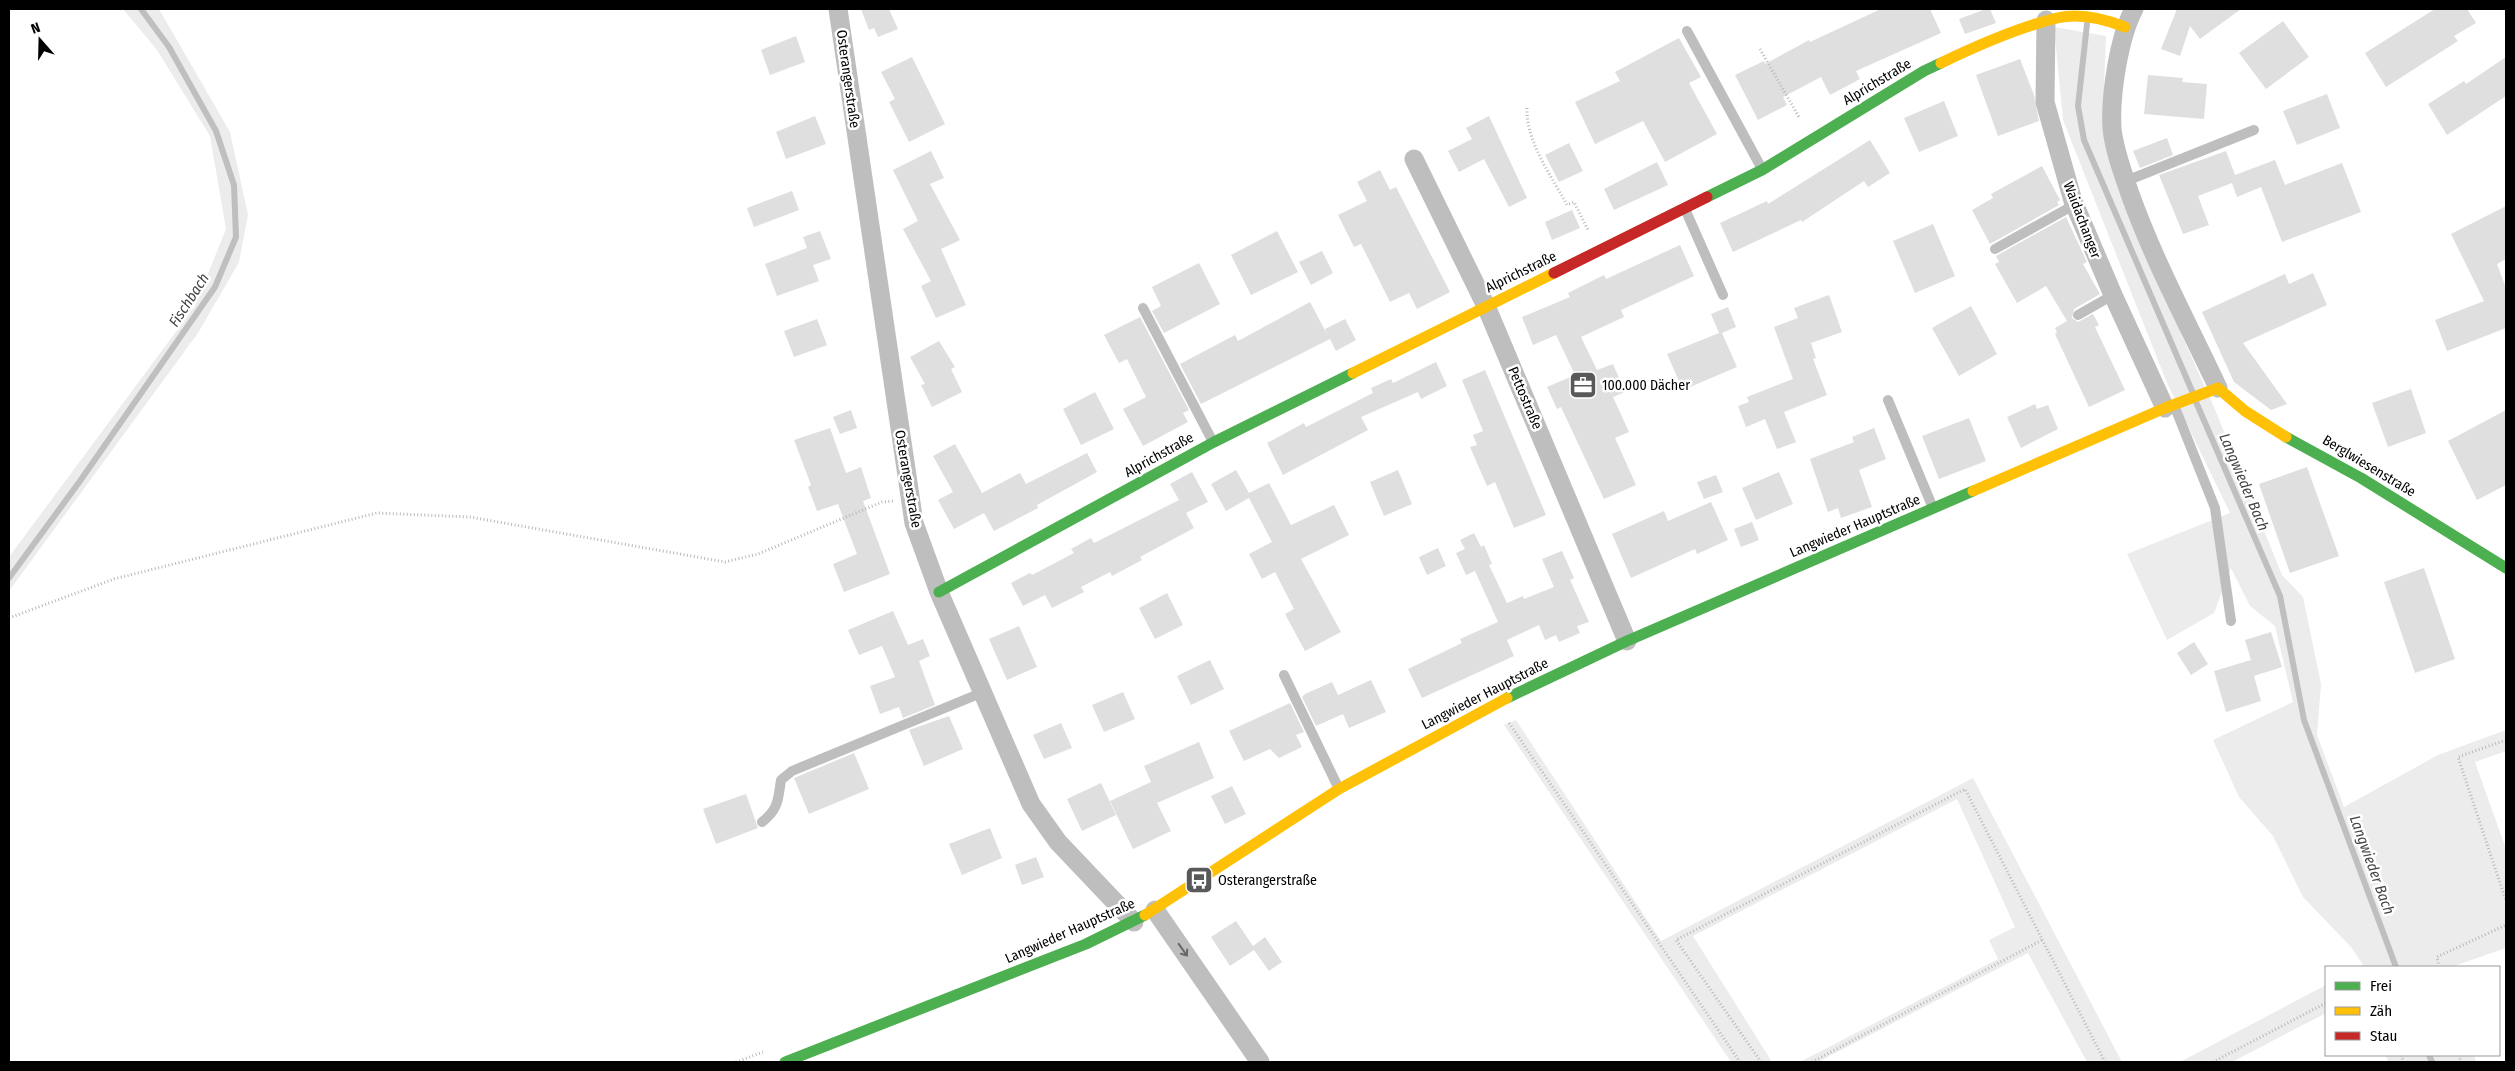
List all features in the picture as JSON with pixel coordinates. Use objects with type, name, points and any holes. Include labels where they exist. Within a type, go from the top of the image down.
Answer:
[{"type":"street","name":"Osterangerstraße","points":[[838,9],[914,523],[939,592],[1031,804],[1058,842],[1134,922]]},
{"type":"street","points":[[2134,9],[2118,24],[2112,128],[2126,181],[2154,256],[2214,390]]},
{"type":"street","name":"Alprichstraße","points":[[939,592],[1214,442],[1762,170],[1924,71],[1978,46],[2046,20],[2068,16],[2118,24]]},
{"type":"street","name":"Waidachanger","points":[[2046,20],[2044,102],[2074,205],[2113,295],[2169,406]]},
{"type":"street","name":"Pettostraße","points":[[1414,159],[1486,306],[1627,641]]},
{"type":"street","name":"Langwieder Hauptstraße","points":[[785,1062],[1077,948],[1134,922],[1339,789],[1496,704],[1627,641],[2169,406],[2214,390]]},
{"type":"street","name":"Berglwiesenstraße","points":[[2214,390],[2254,417],[2380,489],[2506,568]]},
{"type":"street","points":[[1155,910],[1260,1062]]},
{"type":"lane","points":[[1687,31],[1762,170]]},
{"type":"lane","points":[[2126,181],[2254,130]]},
{"type":"lane","points":[[1995,249],[2074,205]]},
{"type":"lane","points":[[1685,207],[1723,295]]},
{"type":"lane","points":[[2078,315],[2113,295]]},
{"type":"lane","points":[[1143,308],[1214,442]]},
{"type":"lane","points":[[1888,400],[1934,509]]},
{"type":"lane","points":[[2169,406],[2215,508],[2231,621]]},
{"type":"lane","points":[[1284,676],[1339,789]]},
{"type":"lane","points":[[762,822],[773,813],[778,802],[781,780],[792,771],[981,692]]},
{"type":"path","points":[[1760,50],[1812,139]]},
{"type":"path","points":[[1527,108],[1526,124],[1538,152],[1567,205],[1574,202],[1598,250]]},
{"type":"path","points":[[9,618],[114,579],[377,513],[470,517],[725,562],[758,554],[882,502],[909,498]]},
{"type":"path","points":[[1496,704],[1740,1062]]},
{"type":"path","points":[[2506,740],[2458,757],[2506,901]]},
{"type":"path","points":[[1761,1062],[1676,940],[1965,789],[2105,1062]]},
{"type":"path","points":[[2439,966],[2436,957],[2506,925]]},
{"type":"path","points":[[1812,1062],[2042,940]]},
{"type":"path","points":[[2213,1062],[2325,1004]]},
{"type":"shaded area","points":[[123,9],[159,9],[230,132],[248,215],[239,262],[198,333],[9,591],[9,557],[195,306],[226,229],[210,136],[157,50]]},
{"type":"shaded area","points":[[2054,27],[2106,36],[2103,115],[2153,271],[2214,407],[2282,575],[2303,597],[2321,684],[2317,735],[2344,807],[2438,755],[2506,730],[2506,751],[2475,762],[2506,849],[2506,948],[2454,966],[2361,966],[2363,965],[2351,947],[2303,897],[2273,836],[2239,797],[2213,740],[2293,702],[2275,626],[2250,606],[2231,568],[2214,613],[2167,640],[2127,554],[2230,513],[2167,383],[2063,120]]},
{"type":"shaded area","points":[[1516,720],[1661,941],[1973,778],[2122,1062],[2087,1062],[2028,953],[1818,1062],[1800,1062],[1998,959],[1989,940],[2015,927],[1957,799],[1693,936],[1772,1062],[1731,1062],[1504,725]]},
{"type":"shaded area","points":[[2325,986],[2325,1014],[2232,1062],[2180,1062]]},
{"type":"shaded area","points":[[2386,1056],[2474,1056],[2476,1062],[2389,1062]]},
{"type":"building","points":[[861,9],[889,9],[898,29],[878,37],[874,28],[869,30]]},
{"type":"building","points":[[1881,9],[1930,9],[1941,33],[1856,71],[1860,79],[1830,95],[1821,77],[1783,97],[1787,105],[1758,120],[1735,75],[1764,61],[1765,64],[1809,40],[1810,42]]},
{"type":"building","points":[[1990,9],[1996,23],[1965,34],[1959,19]]},
{"type":"building","points":[[2177,9],[2241,9],[2200,39],[2190,26],[2180,56],[2161,49]]},
{"type":"building","points":[[2435,9],[2467,9],[2476,23],[2454,36],[2458,41],[2386,87],[2365,53]]},
{"type":"building","points":[[2283,21],[2309,57],[2266,89],[2239,53]]},
{"type":"building","points":[[796,36],[805,62],[770,75],[761,50]]},
{"type":"building","points":[[1679,38],[1701,77],[1689,83],[1717,134],[1665,162],[1643,121],[1595,144],[1575,102],[1620,81],[1615,72]]},
{"type":"building","points":[[912,57],[945,124],[909,142],[889,102],[895,99],[881,72]]},
{"type":"building","points":[[2506,57],[2506,96],[2447,135],[2428,104],[2464,81],[2466,84]]},
{"type":"building","points":[[2020,59],[2034,95],[2039,121],[1998,136],[1976,75]]},
{"type":"building","points":[[2148,75],[2183,78],[2182,82],[2207,84],[2204,119],[2144,114]]},
{"type":"building","points":[[2327,94],[2340,128],[2297,145],[2283,111]]},
{"type":"building","points":[[1944,101],[1958,136],[1919,152],[1904,118]]},
{"type":"building","points":[[815,116],[826,144],[786,159],[776,132]]},
{"type":"building","points":[[1489,116],[1527,198],[1509,207],[1484,159],[1459,172],[1448,151],[1472,139],[1466,128]]},
{"type":"building","points":[[2167,138],[2173,155],[2140,168],[2133,151]]},
{"type":"building","points":[[1870,140],[1890,173],[1868,187],[1864,181],[1802,222],[1801,220],[1733,252],[1720,223],[1767,201],[1768,204]]},
{"type":"building","points":[[1569,143],[1583,171],[1559,182],[1545,155]]},
{"type":"building","points":[[931,151],[944,178],[930,184],[960,240],[941,249],[966,305],[936,318],[921,286],[931,281],[903,229],[918,221],[893,170]]},
{"type":"building","points":[[2226,151],[2235,175],[2275,160],[2285,185],[2342,163],[2361,212],[2282,242],[2261,187],[2237,197],[2232,183],[2198,196],[2209,225],[2183,234],[2159,175]]},
{"type":"building","points":[[1657,162],[1668,185],[1614,210],[1604,189]]},
{"type":"building","points":[[2042,166],[2060,200],[2057,202],[2059,205],[1990,244],[1972,210],[1993,198],[1991,194]]},
{"type":"building","points":[[1380,170],[1390,190],[1396,187],[1450,292],[1417,309],[1409,293],[1390,302],[1361,244],[1354,247],[1338,215],[1367,201],[1357,182]]},
{"type":"building","points":[[792,191],[799,210],[754,227],[747,208]]},
{"type":"building","points":[[2506,206],[2506,259],[2497,264],[2506,288],[2506,328],[2447,351],[2435,320],[2484,301],[2451,234]]},
{"type":"building","points":[[1572,210],[1580,228],[1552,240],[1545,222]]},
{"type":"building","points":[[2066,217],[2087,262],[2083,264],[2100,294],[2074,309],[2072,318],[2078,322],[2093,314],[2099,325],[2095,327],[2125,390],[2089,407],[2055,334],[2057,332],[2055,328],[2067,321],[2046,286],[2017,303],[1995,264],[1999,262],[1996,256]]},
{"type":"building","points":[[1933,224],[1955,276],[1915,293],[1893,241]]},
{"type":"building","points":[[820,231],[831,259],[813,265],[819,281],[777,296],[765,264],[807,248],[803,237]]},
{"type":"building","points":[[1277,231],[1298,272],[1251,295],[1231,255]]},
{"type":"building","points":[[1680,245],[1694,276],[1621,310],[1624,317],[1581,337],[1597,370],[1613,364],[1625,392],[1613,397],[1629,432],[1615,438],[1636,485],[1604,499],[1561,407],[1557,409],[1547,387],[1575,375],[1556,335],[1533,345],[1522,317],[1570,297],[1568,293],[1604,275],[1606,279]]},
{"type":"building","points":[[1322,251],[1333,273],[1311,285],[1299,262]]},
{"type":"building","points":[[1199,263],[1220,304],[1164,333],[1152,311],[1161,306],[1152,287]]},
{"type":"building","points":[[2313,273],[2327,305],[2243,343],[2287,404],[2271,410],[2234,382],[2202,312],[2285,274],[2289,284]]},
{"type":"building","points":[[1829,295],[1842,332],[1811,343],[1816,358],[1813,359],[1827,395],[1784,412],[1796,442],[1777,449],[1765,419],[1746,427],[1738,406],[1749,402],[1747,397],[1793,379],[1774,327],[1798,318],[1794,308]]},
{"type":"building","points":[[1310,302],[1327,334],[1325,329],[1345,319],[1356,340],[1336,351],[1330,339],[1201,404],[1180,364],[1235,335],[1238,341]]},
{"type":"building","points":[[1971,306],[1997,354],[1959,376],[1932,328]]},
{"type":"building","points":[[1728,307],[1736,327],[1722,333],[1737,367],[1683,390],[1667,354],[1719,333],[1711,314]]},
{"type":"building","points":[[1140,317],[1189,410],[1183,413],[1188,422],[1143,446],[1123,409],[1146,397],[1127,359],[1119,363],[1104,335]]},
{"type":"building","points":[[817,319],[827,345],[794,357],[784,331]]},
{"type":"building","points":[[939,341],[955,367],[951,369],[962,392],[932,407],[921,385],[925,384],[910,357]]},
{"type":"building","points":[[1436,362],[1447,386],[1421,399],[1418,392],[1361,417],[1368,430],[1283,475],[1267,443],[1304,423],[1306,427],[1373,393],[1371,388],[1391,379],[1393,383]]},
{"type":"building","points":[[1485,370],[1546,515],[1514,528],[1495,482],[1487,486],[1470,447],[1477,445],[1473,435],[1483,431],[1462,380]]},
{"type":"building","points":[[2411,389],[2426,433],[2388,447],[2372,403]]},
{"type":"building","points":[[1095,392],[1114,429],[1081,445],[1063,409]]},
{"type":"building","points":[[2035,404],[2037,409],[2048,405],[2058,429],[2021,448],[2007,417]]},
{"type":"building","points":[[851,410],[857,428],[840,434],[833,417]]},
{"type":"building","points":[[2506,410],[2506,485],[2477,500],[2448,441]]},
{"type":"building","points":[[1969,418],[1986,461],[1939,479],[1922,436]]},
{"type":"building","points":[[830,428],[846,473],[861,467],[871,498],[863,501],[890,574],[844,592],[833,564],[857,554],[838,504],[817,511],[808,487],[811,485],[794,440]]},
{"type":"building","points":[[1874,428],[1886,459],[1859,470],[1872,507],[1841,518],[1838,508],[1828,512],[1810,459],[1854,442],[1852,437]]},
{"type":"building","points":[[955,444],[982,493],[1020,473],[1026,484],[1087,453],[1097,472],[1037,505],[1038,508],[994,531],[984,513],[954,529],[938,500],[953,492],[933,456]]},
{"type":"building","points":[[2307,467],[2339,556],[2290,573],[2259,484]]},
{"type":"building","points":[[1236,470],[1249,493],[1269,483],[1291,525],[1334,505],[1349,535],[1301,559],[1341,632],[1305,651],[1285,614],[1294,609],[1275,572],[1262,579],[1249,554],[1272,542],[1249,498],[1226,511],[1211,484]]},
{"type":"building","points":[[1398,470],[1412,504],[1384,516],[1370,482]]},
{"type":"building","points":[[1192,472],[1208,502],[1186,513],[1194,528],[1140,557],[1142,560],[1112,576],[1110,572],[1081,587],[1084,592],[1052,608],[1045,595],[1023,606],[1011,583],[1030,573],[1032,575],[1074,553],[1071,549],[1091,538],[1094,543],[1179,500],[1170,484]]},
{"type":"building","points":[[1779,472],[1793,504],[1756,520],[1742,488]]},
{"type":"building","points":[[1716,475],[1723,492],[1704,499],[1697,482]]},
{"type":"building","points":[[1711,502],[1728,540],[1697,554],[1695,549],[1631,578],[1612,534],[1664,511],[1668,521]]},
{"type":"building","points":[[1752,522],[1759,540],[1741,547],[1734,529]]},
{"type":"building","points":[[1474,533],[1481,547],[1484,545],[1492,564],[1489,565],[1507,603],[1523,596],[1524,599],[1554,587],[1542,559],[1562,551],[1574,578],[1570,580],[1589,622],[1577,626],[1580,633],[1559,642],[1556,635],[1545,640],[1539,625],[1507,640],[1514,656],[1422,698],[1408,669],[1462,643],[1460,639],[1498,622],[1475,571],[1466,575],[1456,553],[1465,549],[1460,540]]},
{"type":"building","points":[[1438,548],[1446,566],[1427,575],[1419,557]]},
{"type":"building","points":[[2424,568],[2455,659],[2415,673],[2384,582]]},
{"type":"building","points":[[1167,593],[1183,625],[1155,639],[1139,608]]},
{"type":"building","points":[[893,611],[908,645],[923,639],[930,656],[919,661],[935,705],[903,718],[899,707],[880,714],[870,686],[895,677],[882,646],[859,655],[848,630]]},
{"type":"building","points":[[1019,626],[1037,667],[1007,680],[989,639]]},
{"type":"building","points":[[2271,632],[2282,667],[2254,676],[2261,701],[2226,712],[2214,671],[2251,660],[2245,640]]},
{"type":"building","points":[[2194,642],[2208,664],[2191,675],[2177,653]]},
{"type":"building","points":[[1210,660],[1224,689],[1191,705],[1177,676]]},
{"type":"building","points":[[1371,680],[1386,712],[1349,728],[1343,714],[1316,726],[1302,697],[1305,694],[1332,682],[1338,695]]},
{"type":"building","points":[[1123,692],[1135,719],[1104,732],[1092,705]]},
{"type":"building","points":[[1290,703],[1304,732],[1296,735],[1302,747],[1279,758],[1270,749],[1244,761],[1229,731]]},
{"type":"building","points":[[949,716],[963,749],[924,766],[909,730]]},
{"type":"building","points":[[1061,723],[1072,748],[1044,759],[1033,735]]},
{"type":"building","points":[[1199,742],[1214,778],[1157,803],[1171,831],[1133,849],[1110,801],[1151,782],[1144,766]]},
{"type":"building","points":[[854,753],[869,789],[809,814],[794,778]]},
{"type":"building","points":[[1101,783],[1116,815],[1082,831],[1067,799]]},
{"type":"building","points":[[1232,786],[1246,814],[1225,824],[1211,796]]},
{"type":"building","points":[[746,794],[758,828],[716,844],[703,809]]},
{"type":"building","points":[[990,828],[1002,858],[962,875],[949,844]]},
{"type":"building","points":[[1036,857],[1044,877],[1022,885],[1015,865]]},
{"type":"building","points":[[1236,921],[1253,946],[1265,937],[1282,962],[1269,971],[1254,950],[1230,966],[1211,937]]},
{"type":"waterway","name":"Fischbach","points":[[9,578],[80,481],[215,287],[236,237],[234,185],[216,131],[169,47],[141,9]]},
{"type":"waterway","name":"Langwieder Bach","points":[[2087,24],[2078,106],[2084,140],[2192,391]]},
{"type":"waterway","name":"Langwieder Bach","points":[[2196,402],[2280,596],[2304,720],[2396,966]]},
{"type":"waterway","name":"Langwieder Bach","points":[[2429,1056],[2432,1062]]},
{"type":"traffic: fast","points":[[1707,197],[1762,170],[1924,71],[1941,63]]},
{"type":"traffic: fast","points":[[939,592],[1214,442],[1353,373]]},
{"type":"traffic: fast","points":[[2286,437],[2361,478],[2506,568]]},
{"type":"traffic: fast","points":[[1507,698],[1627,641],[1973,491]]},
{"type":"traffic: fast","points":[[785,1062],[1086,944],[1145,915]]},
{"type":"traffic: slow","points":[[1941,63],[2028,26],[2057,18],[2074,16],[2092,18],[2125,27]]},
{"type":"traffic: slow","points":[[1353,373],[1554,273]]},
{"type":"traffic: slow","points":[[1973,491],[2165,408],[2218,388],[2245,411],[2286,437]]},
{"type":"traffic: slow","points":[[1145,915],[1339,789],[1507,698]]},
{"type":"traffic: jam","points":[[1554,273],[1707,197]]},
{"type":"place","name":"100.000 Dächer","points":[[1583,385]]},
{"type":"place","name":"Osterangerstraße","points":[[1199,880]]}]
